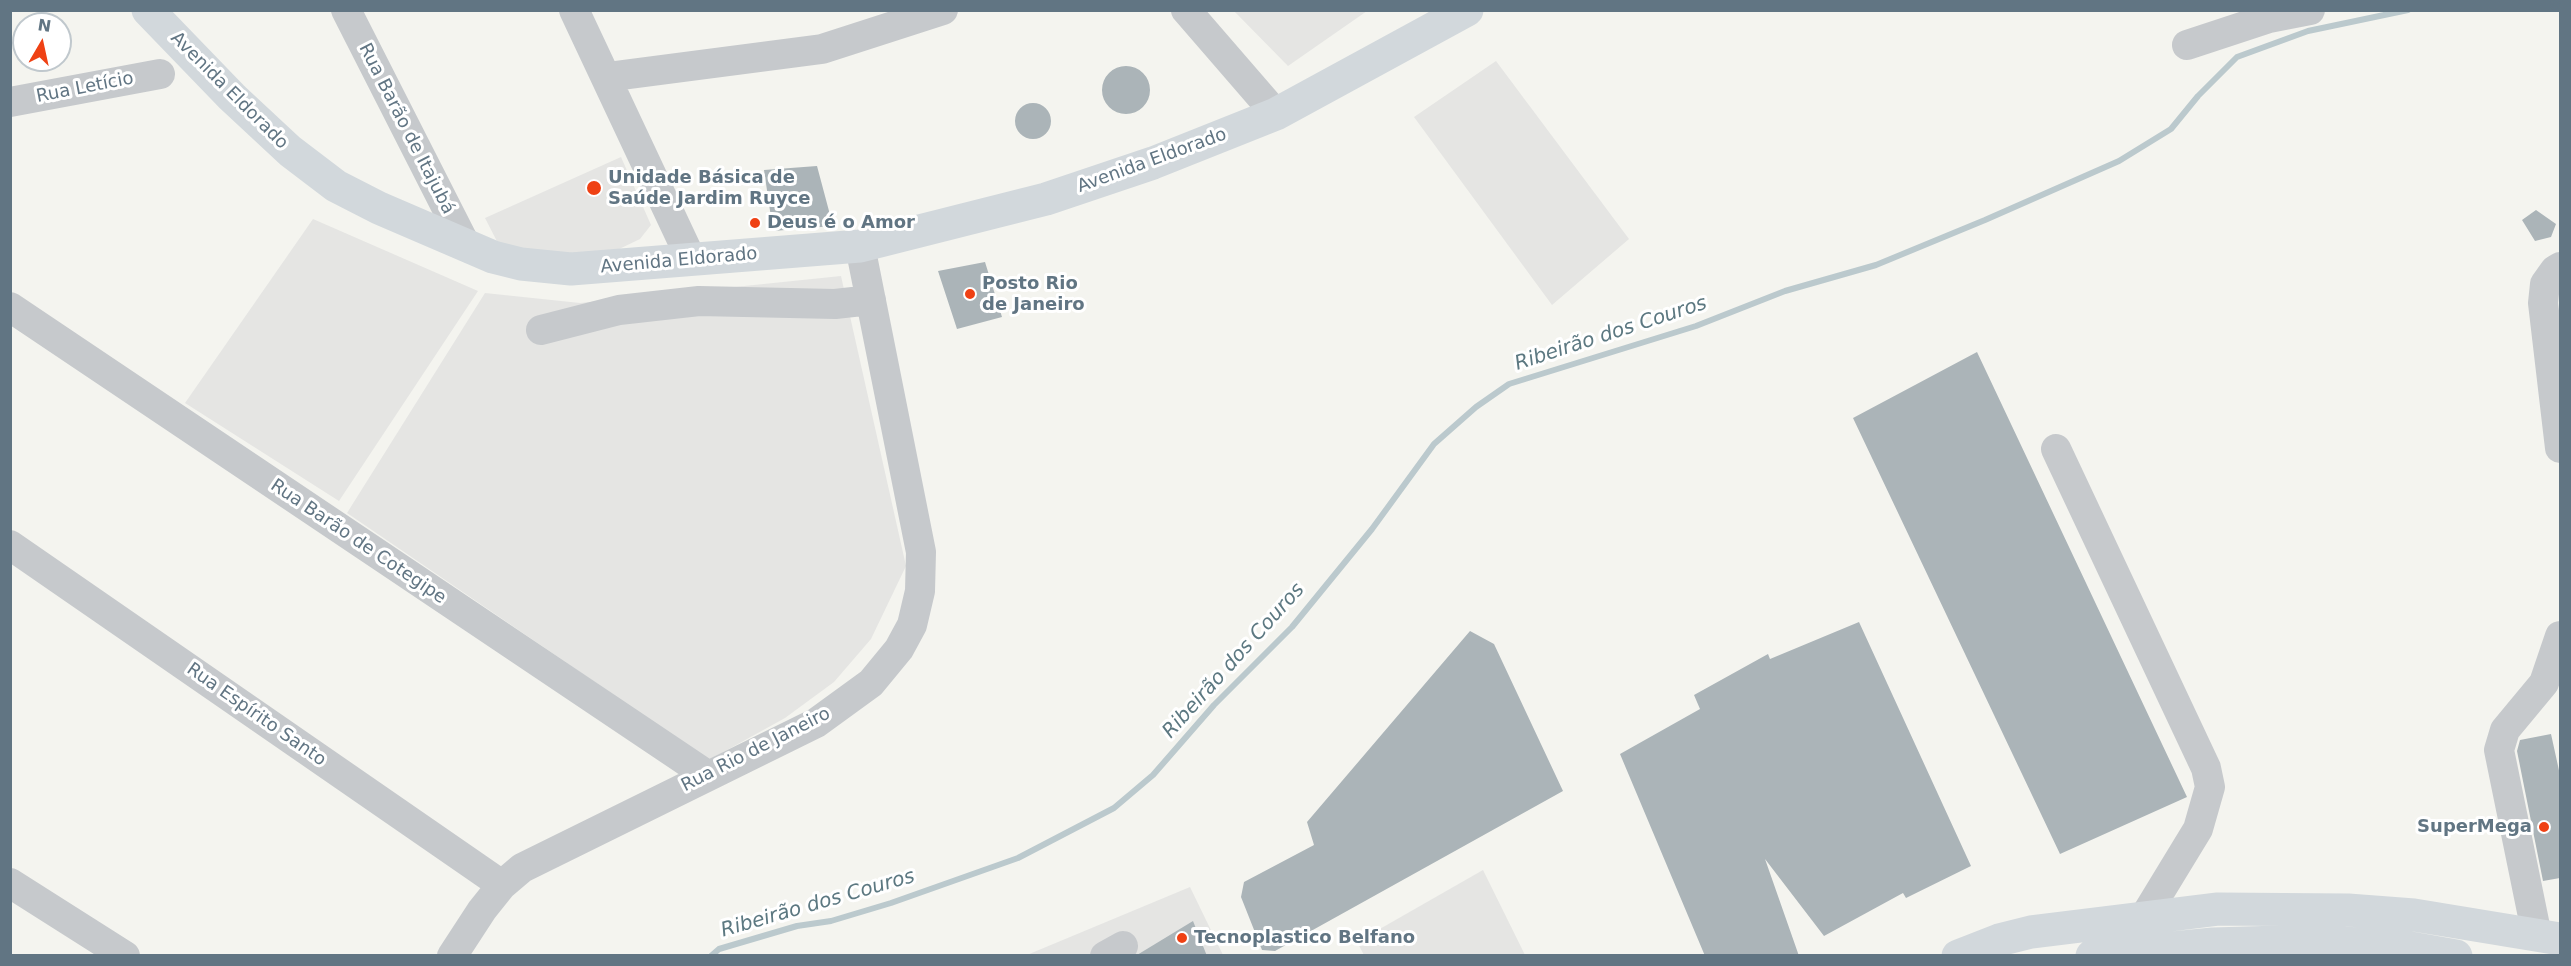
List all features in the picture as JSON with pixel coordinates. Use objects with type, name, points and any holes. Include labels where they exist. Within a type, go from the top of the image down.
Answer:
[{"type":"main road","name":"Avenida Eldorado","points":[[148,10],[232,97],[315,172],[336,186],[379,208],[493,257],[521,264],[571,268],[860,246],[1046,199],[1154,163],[1276,114],[1467,10]]},
{"type":"main road","points":[[1958,956],[1999,940],[2031,932],[2145,916],[2218,909],[2348,910],[2414,915],[2549,937]]},
{"type":"main road","points":[[2092,956],[2212,950],[2313,941],[2456,956]]},
{"type":"street","name":"Rua Barão de Itajubá","points":[[346,10],[466,246]]},
{"type":"street","points":[[574,10],[691,259]]},
{"type":"street","points":[[1186,10],[1276,114]]},
{"type":"street","points":[[2187,45],[2267,14],[2310,10]]},
{"type":"street","points":[[607,77],[822,49],[924,13]]},
{"type":"street","name":"Rua Letício","points":[[10,102],[160,74]]},
{"type":"street","name":"Rua Rio de Janeiro","points":[[452,956],[502,885],[522,868],[825,716],[871,683],[899,649],[912,626],[920,591],[921,552],[860,246]]},
{"type":"street","points":[[2560,267],[2545,284],[2543,303],[2560,448]]},
{"type":"street","points":[[540,330],[619,310],[699,301],[835,304],[871,300]]},
{"type":"street","name":"Rua Barão de Cotegipe","points":[[10,307],[707,775]]},
{"type":"street","points":[[2056,448],[2206,768],[2210,787],[2198,829],[2145,916]]},
{"type":"street","name":"Rua Espírito Santo","points":[[10,545],[502,885]]},
{"type":"street","points":[[2549,937],[2499,750],[2505,730],[2544,683],[2560,636]]},
{"type":"street","points":[[10,883],[124,956]]},
{"type":"shaded area","points":[[1234,11],[1367,11],[1288,66]]},
{"type":"shaded area","points":[[1496,61],[1629,239],[1552,305],[1414,117]]},
{"type":"shaded area","name":"Unidade Básica de Saúde Jardim Ruyce","points":[[621,157],[651,225],[640,239],[613,252],[504,255],[485,218]]},
{"type":"shaded area","points":[[313,219],[478,291],[339,501],[185,403]]},
{"type":"shaded area","points":[[841,276],[906,566],[871,639],[834,682],[785,718],[709,760],[347,513],[485,293],[580,303]]},
{"type":"shaded area","points":[[1483,870],[1525,955],[1364,955],[1357,942]]},
{"type":"shaded area","points":[[1190,887],[1223,955],[1025,956],[1034,952]]},
{"type":"building","points":[[1126,66],[1143,73],[1150,90],[1143,107],[1126,114],[1109,107],[1102,90],[1109,73]]},
{"type":"building","points":[[1033,103],[1046,108],[1051,121],[1046,134],[1033,139],[1020,134],[1015,121],[1020,108]]},
{"type":"building","points":[[817,166],[833,226],[773,231],[764,170]]},
{"type":"building","points":[[2536,210],[2556,224],[2551,237],[2535,241],[2522,220]]},
{"type":"building","name":"Posto Rio de Janeiro","points":[[985,262],[1002,317],[957,329],[938,271]]},
{"type":"building","points":[[1977,352],[2187,797],[2060,854],[1853,418]]},
{"type":"building","points":[[1859,622],[1971,866],[1906,898],[1903,893],[1824,936],[1765,859],[1799,956],[1705,956],[1620,754],[1700,709],[1694,695],[1768,654],[1770,659]]},
{"type":"building","points":[[1470,631],[1494,644],[1563,791],[1275,951],[1262,950],[1241,897],[1244,882],[1314,845],[1307,822]]},
{"type":"building","name":"SuperMega","points":[[2551,734],[2560,775],[2560,878],[2543,881],[2517,751],[2520,740]]},
{"type":"building","name":"Tecnoplastico Belfano","points":[[1193,921],[1207,956],[1137,956],[1137,955]]},
{"type":"waterway","name":"Ribeirão dos Couros","points":[[711,956],[719,949],[797,926],[831,921],[891,903],[1018,858],[1114,808],[1153,775],[1214,705],[1292,627],[1372,529],[1434,444],[1476,407],[1509,384],[1696,326],[1785,291],[1876,265],[1985,220],[2119,161],[2171,129],[2198,96],[2237,57],[2308,31],[2408,10]]},
{"type":"place","name":"Unidade Básica de Saúde Jardim Ruyce","points":[[594,188]]},
{"type":"place","name":"Deus é o Amor","points":[[755,223]]},
{"type":"place","name":"Posto Rio de Janeiro","points":[[970,294]]},
{"type":"place","name":"SuperMega","points":[[2544,827]]},
{"type":"place","name":"Tecnoplastico Belfano","points":[[1182,938]]}]
